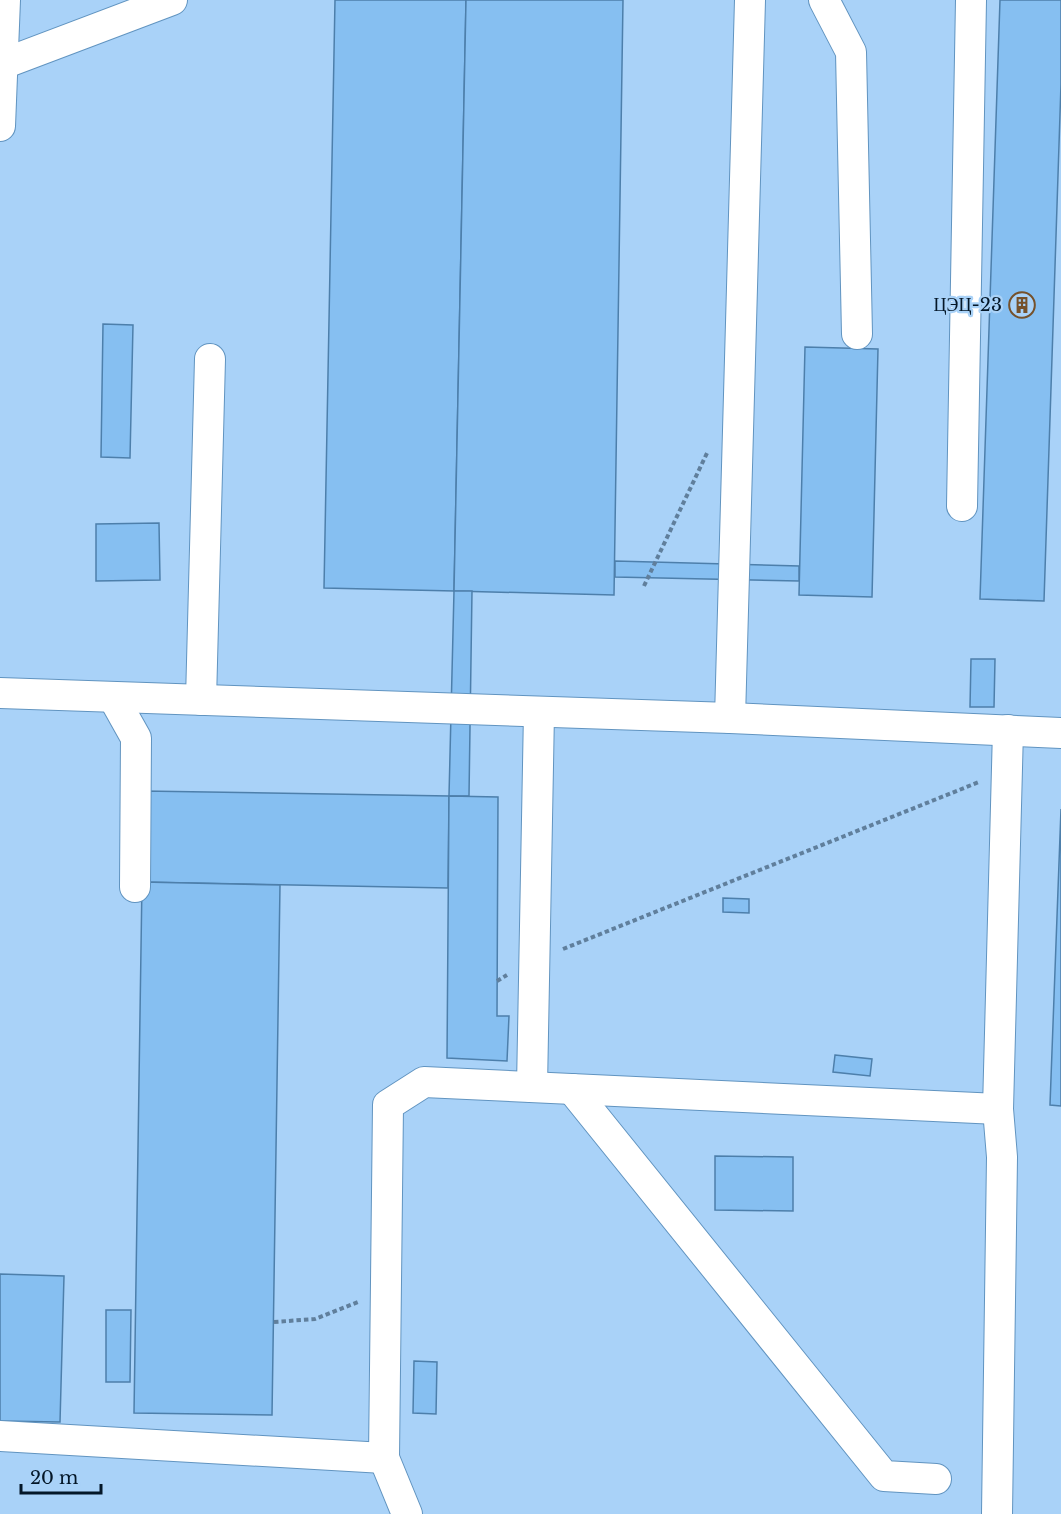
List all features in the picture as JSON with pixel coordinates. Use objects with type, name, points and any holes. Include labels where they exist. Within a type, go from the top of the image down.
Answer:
[{"type":"lane","points":[[0,126],[5,0]]},
{"type":"lane","points":[[1,64],[172,0]]},
{"type":"lane","points":[[730,718],[750,0]]},
{"type":"lane","points":[[824,0],[851,52],[857,334]]},
{"type":"lane","points":[[962,506],[971,0]]},
{"type":"lane","points":[[201,700],[210,359]]},
{"type":"lane","points":[[0,693],[730,718],[1061,733]]},
{"type":"lane","points":[[113,697],[136,738],[135,887]]},
{"type":"lane","points":[[532,1087],[539,712]]},
{"type":"lane","points":[[997,1514],[1002,1157],[998,1109],[1008,730]]},
{"type":"lane","points":[[407,1514],[384,1458],[388,1105],[424,1082],[998,1109]]},
{"type":"lane","points":[[572,1089],[884,1476],[936,1479]]},
{"type":"lane","points":[[0,1436],[384,1458]]},
{"type":"path","points":[[644,586],[709,449]]},
{"type":"path","points":[[497,981],[534,961],[1007,770]]},
{"type":"path","points":[[274,1322],[315,1319],[362,1300],[386,1278]]},
{"type":"building","points":[[335,0],[466,0],[454,591],[324,588]]},
{"type":"building","points":[[466,0],[623,0],[614,595],[454,591]]},
{"type":"building","name":"ЦЭЦ-23","points":[[1000,0],[1061,0],[1061,84],[1044,601],[980,599]]},
{"type":"building","points":[[103,324],[133,325],[130,458],[101,457]]},
{"type":"building","points":[[805,347],[878,349],[872,597],[799,595]]},
{"type":"building","points":[[159,523],[160,580],[96,581],[96,524]]},
{"type":"building","points":[[615,561],[799,566],[799,581],[615,577]]},
{"type":"building","points":[[454,591],[472,591],[469,796],[449,796]]},
{"type":"building","points":[[971,659],[995,659],[994,707],[970,707]]},
{"type":"building","points":[[143,791],[449,796],[448,888],[142,882]]},
{"type":"building","points":[[449,796],[498,797],[497,1016],[509,1016],[507,1061],[447,1058]]},
{"type":"building","points":[[1061,809],[1061,1106],[1050,1105]]},
{"type":"building","points":[[142,882],[280,885],[272,1415],[134,1413]]},
{"type":"building","points":[[723,898],[749,899],[749,913],[723,912]]},
{"type":"building","points":[[835,1055],[872,1059],[870,1076],[833,1072]]},
{"type":"building","points":[[715,1156],[793,1157],[793,1211],[715,1210]]},
{"type":"building","points":[[0,1274],[64,1276],[60,1422],[0,1421]]},
{"type":"building","points":[[106,1310],[131,1310],[130,1382],[106,1382]]},
{"type":"building","points":[[414,1361],[437,1362],[436,1414],[413,1413]]},
{"type":"place","name":"ЦЭЦ-23","points":[[1022,305]]}]
